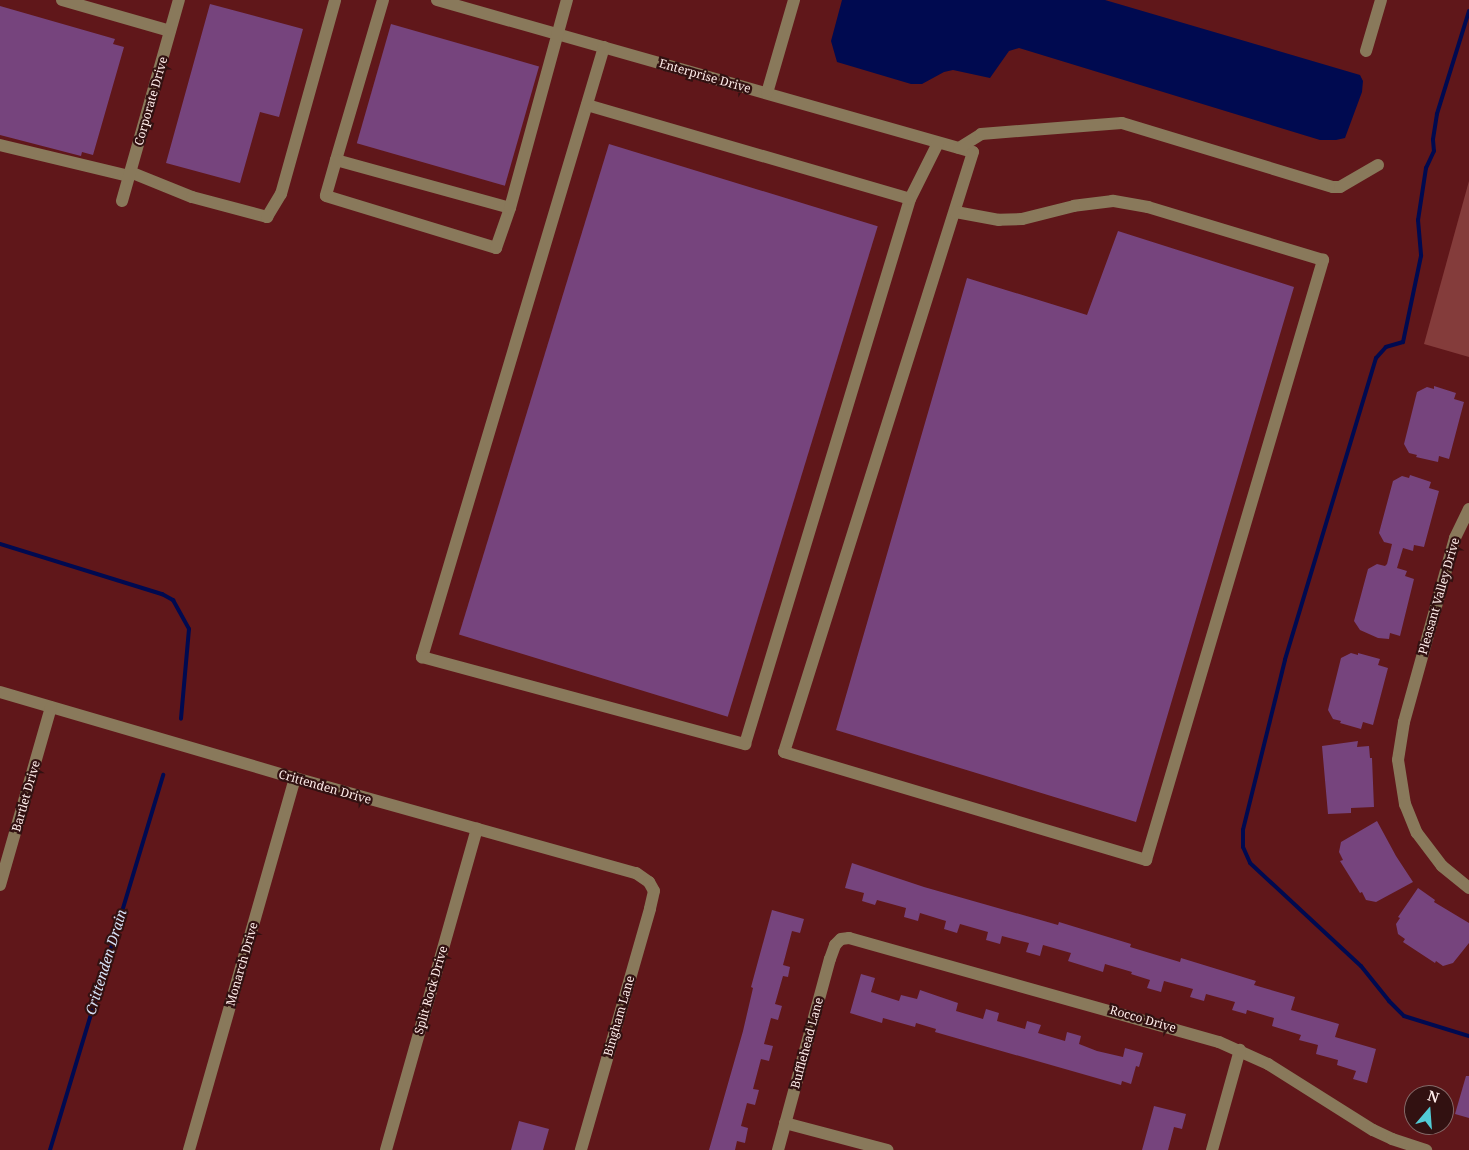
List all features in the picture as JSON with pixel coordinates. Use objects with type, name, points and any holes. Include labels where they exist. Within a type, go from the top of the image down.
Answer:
[{"type":"street","points":[[62,0],[170,31]]},
{"type":"street","name":"Corporate Drive","points":[[122,201],[179,0]]},
{"type":"street","points":[[0,144],[129,174],[192,197],[267,218],[281,194],[335,0]]},
{"type":"street","points":[[383,0],[326,196],[496,248],[510,208],[556,33],[567,0]]},
{"type":"street","name":"Enterprise Drive","points":[[437,0],[973,152],[956,212]]},
{"type":"street","points":[[767,93],[794,0]]},
{"type":"street","points":[[1366,51],[1381,0]]},
{"type":"street","points":[[604,47],[422,657],[745,744],[910,200],[938,142]]},
{"type":"street","points":[[587,105],[910,200]]},
{"type":"street","points":[[959,148],[981,134],[1122,123],[1332,187],[1340,187],[1378,165]]},
{"type":"street","points":[[336,160],[510,208]]},
{"type":"street","points":[[1113,201],[1148,207],[1323,260],[1146,860],[784,752],[956,212],[999,220],[1022,218],[1074,206],[1113,201]]},
{"type":"street","name":"Pleasant Valley Drive","points":[[1469,509],[1455,538],[1399,748],[1399,773],[1405,804],[1424,843],[1449,874],[1469,888]]},
{"type":"street","name":"Crittenden Drive","points":[[0,692],[295,778],[636,873],[649,882]]},
{"type":"street","name":"Bartlet Drive","points":[[0,885],[51,707]]},
{"type":"street","name":"Monarch Drive","points":[[189,1150],[295,778]]},
{"type":"street","name":"Split Rock Drive","points":[[386,1150],[477,829]]},
{"type":"street","name":"Bingham Lane","points":[[581,1150],[650,909],[654,890],[649,882]]},
{"type":"street","name":"Rocco Drive","points":[[841,939],[849,938],[1200,1035],[1240,1050],[1268,1064],[1374,1130],[1405,1147],[1426,1150]]},
{"type":"street","name":"Bufflehead Lane","points":[[778,1150],[830,959],[835,945],[841,939]]},
{"type":"street","points":[[1212,1150],[1240,1050]]},
{"type":"street","points":[[785,1123],[886,1150]]},
{"type":"shaded area","points":[[842,0],[1105,0],[1360,75],[1363,81],[1362,92],[1345,138],[1320,140],[1019,48],[1009,51],[990,78],[953,70],[944,72],[922,84],[911,84],[837,62],[831,41]]},
{"type":"shaded area","points":[[1469,181],[1469,357],[1424,344]]},
{"type":"building","points":[[210,4],[303,29],[279,117],[260,112],[240,183],[166,163]]},
{"type":"building","points":[[0,6],[115,39],[113,44],[124,47],[93,155],[82,152],[81,156],[0,135]]},
{"type":"building","points":[[391,24],[539,66],[505,186],[357,143]]},
{"type":"building","points":[[609,144],[878,226],[728,717],[459,635]]},
{"type":"building","points":[[1118,231],[1294,287],[1136,822],[836,730],[967,278],[1087,315]]},
{"type":"building","points":[[1434,386],[1456,393],[1454,399],[1464,402],[1449,459],[1439,456],[1438,462],[1416,457],[1417,455],[1409,453],[1404,444],[1417,392],[1427,387],[1434,389]]},
{"type":"building","points":[[1410,475],[1431,482],[1429,488],[1439,491],[1424,547],[1414,545],[1413,551],[1403,548],[1397,568],[1407,571],[1405,576],[1414,579],[1400,636],[1390,633],[1389,639],[1378,638],[1360,630],[1354,621],[1368,569],[1377,564],[1385,566],[1387,564],[1392,544],[1384,542],[1379,533],[1393,481],[1402,476],[1409,478]]},
{"type":"building","points":[[1351,653],[1380,659],[1378,665],[1388,668],[1373,725],[1363,722],[1361,729],[1333,719],[1328,710],[1341,658]]},
{"type":"building","points":[[1358,741],[1357,747],[1369,746],[1370,758],[1372,758],[1374,807],[1351,808],[1351,813],[1328,814],[1322,746]]},
{"type":"building","points":[[1377,821],[1413,882],[1376,902],[1366,900],[1362,892],[1360,893],[1340,861],[1343,860],[1339,852],[1341,842]]},
{"type":"building","points":[[852,863],[924,887],[1058,925],[1059,922],[1131,944],[1130,947],[1180,962],[1181,958],[1256,981],[1254,985],[1295,997],[1291,1010],[1339,1024],[1335,1037],[1376,1049],[1367,1083],[1353,1079],[1356,1071],[1337,1065],[1338,1060],[1316,1054],[1318,1045],[1299,1040],[1301,1035],[1272,1026],[1274,1018],[1247,1010],[1246,1014],[1232,1010],[1235,1002],[1206,994],[1204,1001],[1190,997],[1193,989],[1164,981],[1161,992],[1147,988],[1150,980],[1131,974],[1132,972],[1105,964],[1103,972],[1068,961],[1071,953],[1043,945],[1040,956],[1026,952],[1029,943],[1002,936],[1000,944],[986,940],[988,932],[960,924],[957,933],[944,929],[946,921],[920,913],[918,921],[904,917],[906,908],[877,900],[875,905],[862,901],[864,893],[845,888]]},
{"type":"building","points":[[1418,888],[1435,900],[1434,902],[1469,923],[1469,943],[1453,963],[1443,966],[1436,961],[1435,963],[1403,942],[1405,939],[1398,934],[1396,924],[1400,918],[1398,917]]},
{"type":"building","points":[[772,910],[804,919],[800,933],[792,931],[783,965],[790,967],[788,977],[783,976],[775,1004],[782,1006],[778,1020],[771,1018],[764,1044],[773,1046],[769,1061],[761,1059],[753,1089],[759,1090],[755,1105],[747,1103],[741,1126],[748,1128],[745,1143],[737,1141],[735,1150],[709,1150],[743,1031],[753,988],[751,987]]},
{"type":"building","points":[[861,974],[875,978],[871,992],[899,1001],[901,995],[917,999],[920,990],[958,1003],[956,1011],[983,1019],[986,1009],[999,1013],[997,1021],[1025,1029],[1027,1021],[1041,1025],[1038,1033],[1065,1041],[1067,1032],[1081,1036],[1079,1044],[1097,1051],[1123,1057],[1125,1048],[1143,1053],[1139,1067],[1136,1066],[1131,1084],[1122,1081],[1121,1085],[935,1032],[936,1029],[916,1023],[915,1027],[883,1018],[882,1023],[850,1013]]},
{"type":"building","points":[[1466,1076],[1469,1076],[1469,1118],[1455,1114]]},
{"type":"building","points":[[1154,1106],[1186,1114],[1182,1129],[1174,1127],[1168,1150],[1142,1150]]},
{"type":"building","points":[[519,1121],[549,1129],[543,1150],[511,1150]]},
{"type":"waterway","points":[[1469,11],[1437,114],[1433,140],[1434,151],[1426,168],[1418,220],[1421,256],[1403,342],[1386,347],[1376,358],[1285,660],[1243,830],[1243,847],[1250,863],[1361,966],[1389,1001],[1404,1016],[1469,1036]]},
{"type":"waterway","name":"Crittenden Drain","points":[[0,544],[162,594],[173,600],[189,629],[181,719]]},
{"type":"waterway","name":"Crittenden Drain","points":[[50,1150],[163,775]]}]
